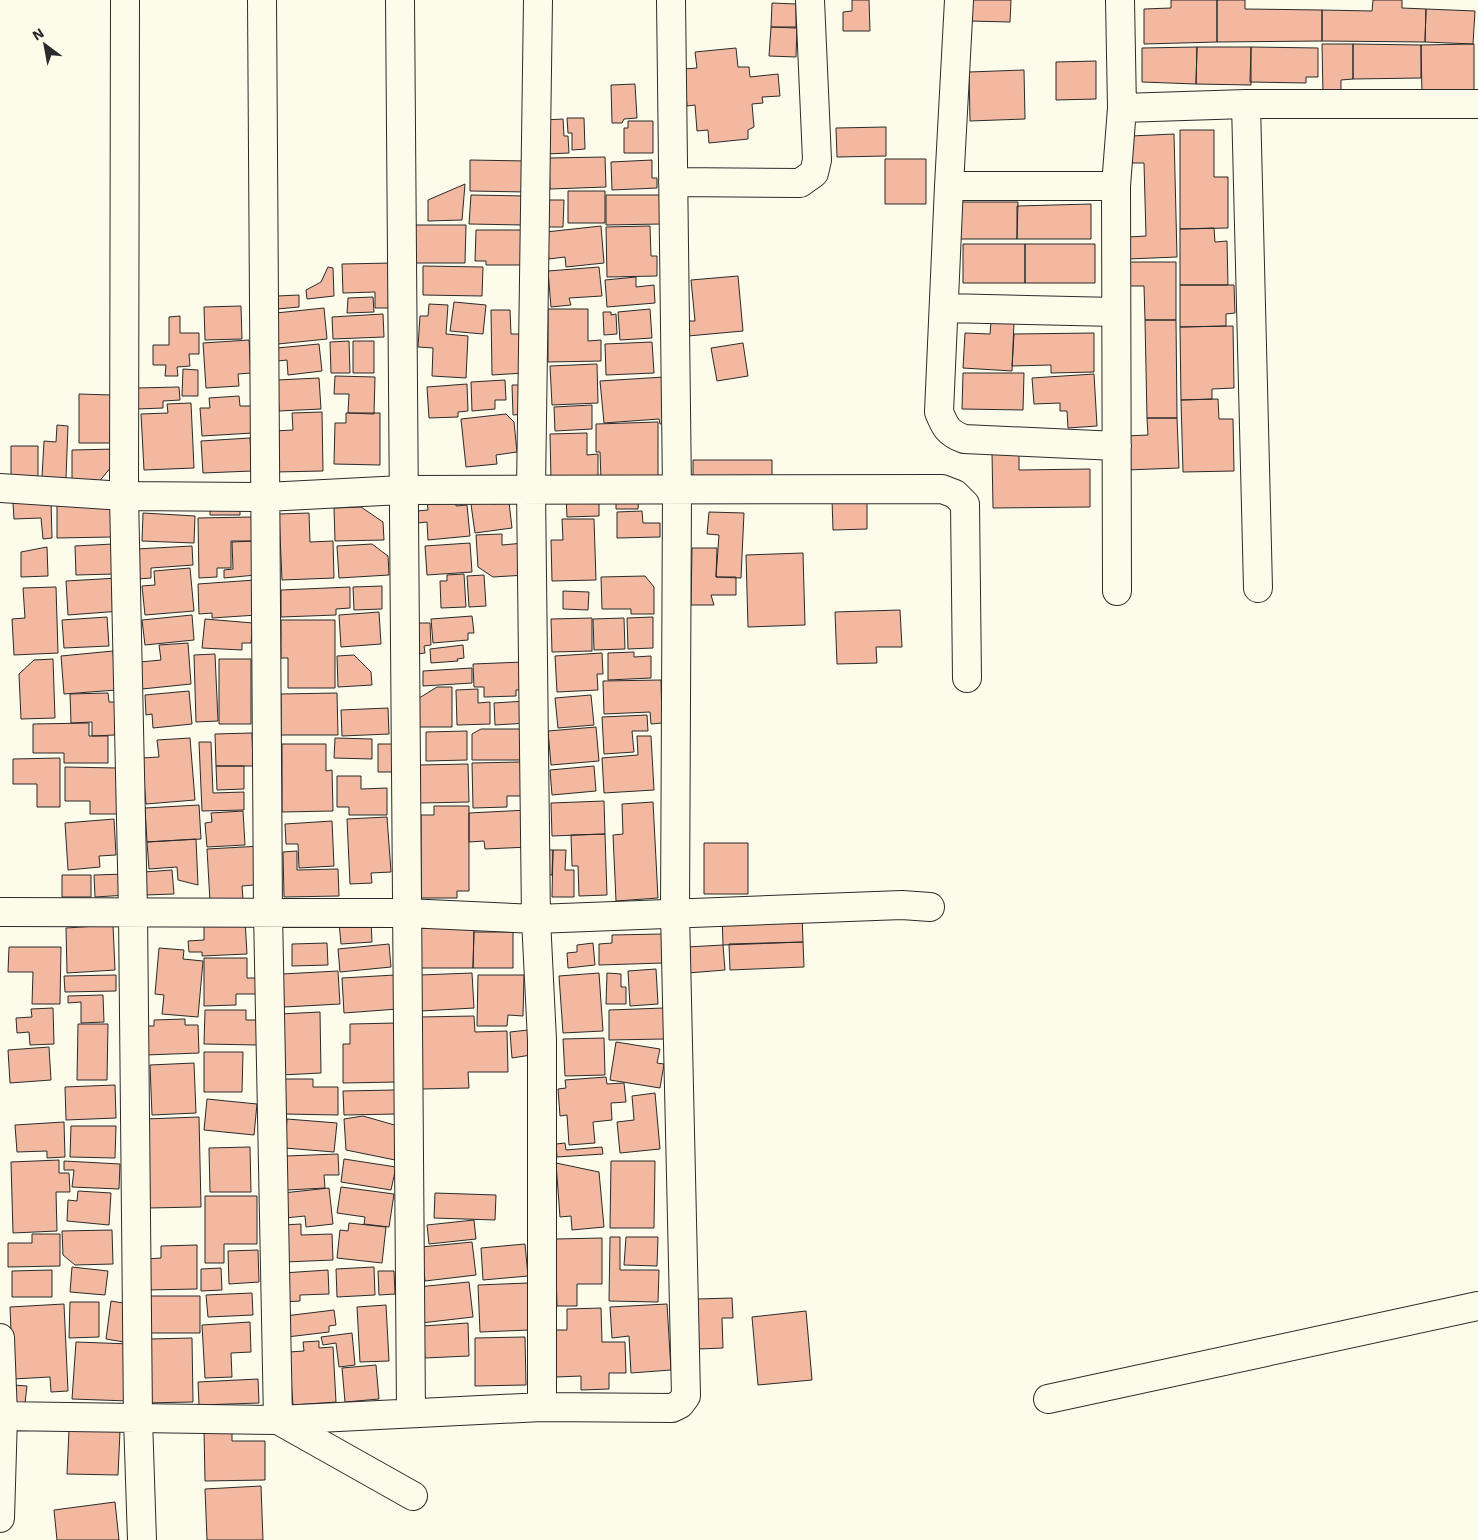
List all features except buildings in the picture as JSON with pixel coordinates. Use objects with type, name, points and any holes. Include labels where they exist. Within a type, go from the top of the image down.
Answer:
[{"type":"street","points":[[125,0],[124,496],[133,912],[138,1419],[142,1540]]},
{"type":"street","points":[[262,0],[268,912],[278,1420]]},
{"type":"street","points":[[400,0],[402,490],[411,1412]]},
{"type":"street","points":[[538,0],[531,489],[536,919],[542,1050],[542,1407]]},
{"type":"street","points":[[2,1416],[278,1420],[542,1407],[672,1408],[680,1404],[686,1396],[675,912],[677,490],[671,0]]},
{"type":"street","points":[[673,182],[800,183],[814,173],[818,160],[810,0]]},
{"type":"street","points":[[959,0],[939,412],[945,428],[951,434],[964,439],[1117,446]]},
{"type":"street","points":[[1117,590],[1116,186],[1122,108],[1120,0]]},
{"type":"street","points":[[1122,108],[1246,104],[1478,104]]},
{"type":"street","points":[[1246,104],[1258,588]]},
{"type":"street","points":[[950,186],[1116,186]]},
{"type":"street","points":[[945,308],[1116,312]]},
{"type":"street","points":[[0,488],[124,496],[266,498],[402,490],[942,488],[955,494],[965,504],[967,678]]},
{"type":"street","points":[[0,912],[406,913],[536,919],[675,912],[902,905],[930,907]]},
{"type":"street","points":[[1048,1399],[1478,1306]]},
{"type":"street","points":[[0,1338],[2,1416],[0,1518]]},
{"type":"street","points":[[278,1420],[413,1496]]}]
